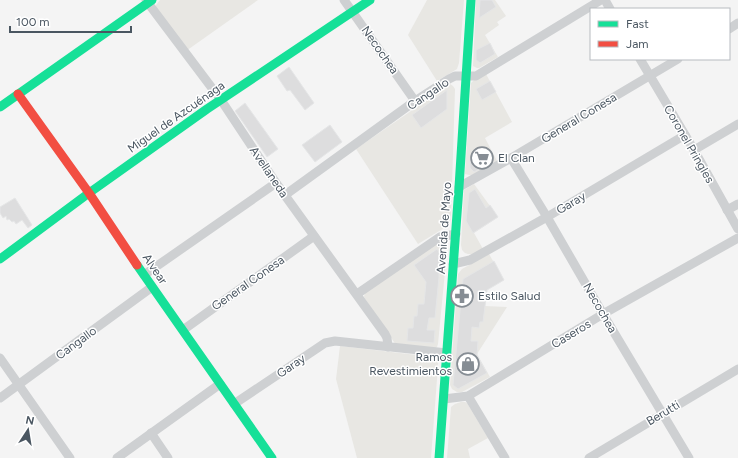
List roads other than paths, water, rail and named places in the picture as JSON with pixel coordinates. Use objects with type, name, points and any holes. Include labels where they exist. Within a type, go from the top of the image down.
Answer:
[{"type":"street","name":"Necochea","points":[[344,0],[415,101]]},
{"type":"street","name":"Miguel de Azcuénaga","points":[[0,259],[88,193],[221,100],[370,0]]},
{"type":"street","name":"Avenida de Mayo","points":[[439,458],[456,234],[471,0]]},
{"type":"street","name":"Cangallo","points":[[285,195],[415,101],[450,78],[455,76],[476,76],[601,0]]},
{"type":"street","points":[[0,106],[149,1]]},
{"type":"street","name":"Avellaneda","points":[[149,1],[221,100],[285,195],[385,334],[388,347]]},
{"type":"street","name":"Coronel Pringles","points":[[641,60],[694,150],[738,229]]},
{"type":"street","name":"General Conesa","points":[[459,187],[512,158],[676,60]]},
{"type":"street","name":"Alvear","points":[[18,94],[272,458]]},
{"type":"street","points":[[694,150],[738,124]]},
{"type":"street","name":"Garay","points":[[453,264],[470,260],[548,217],[685,135]]},
{"type":"street","name":"Necochea","points":[[512,158],[689,458]]},
{"type":"street","points":[[144,275],[276,182]]},
{"type":"street","points":[[728,210],[738,204]]},
{"type":"street","points":[[357,294],[440,237],[456,234]]},
{"type":"street","name":"General Conesa","points":[[183,330],[314,236]]},
{"type":"street","name":"Caseros","points":[[444,399],[468,396],[603,314],[738,238]]},
{"type":"street","name":"Cangallo","points":[[0,398],[152,287]]},
{"type":"street","name":"Garay","points":[[234,404],[325,343],[335,340],[447,354]]},
{"type":"street","points":[[0,358],[70,458]]},
{"type":"street","name":"Berutti","points":[[589,458],[738,369]]},
{"type":"street","points":[[117,458],[220,384]]},
{"type":"street","points":[[468,396],[505,458]]},
{"type":"street","points":[[151,433],[168,458]]},
{"type":"place","name":"El Clan","points":[[482,158]]},
{"type":"place","name":"Estilo Salud","points":[[462,296]]},
{"type":"place","name":"Ramos Revestimientos","points":[[468,364]]}]
